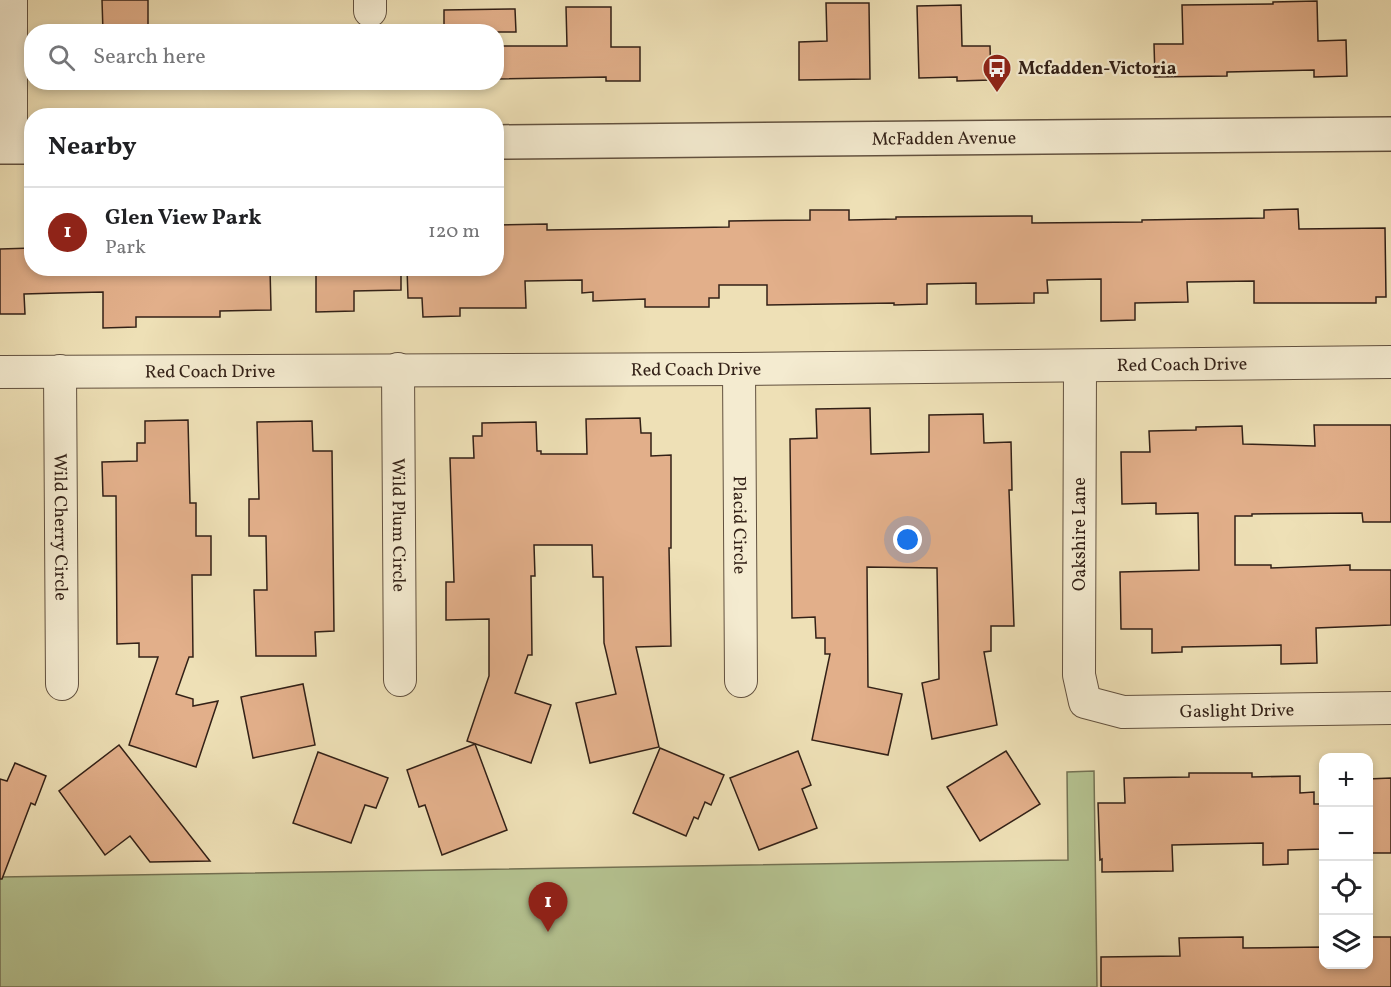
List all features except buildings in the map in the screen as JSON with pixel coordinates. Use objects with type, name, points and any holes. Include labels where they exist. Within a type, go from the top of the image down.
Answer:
[{"type":"street","points":[[11,0],[14,147]]},
{"type":"street","name":"McFadden Avenue","points":[[504,142],[1391,134]]},
{"type":"street","name":"Red Coach Drive","points":[[0,372],[740,369],[1391,362]]},
{"type":"street","name":"Oakshire Lane","points":[[1080,366],[1079,675],[1085,702]]},
{"type":"street","name":"Wild Plum Circle","points":[[398,369],[400,680]]},
{"type":"street","name":"Placid Circle","points":[[740,369],[741,681]]},
{"type":"street","name":"Wild Cherry Circle","points":[[60,371],[62,684]]},
{"type":"street","name":"Gaslight Drive","points":[[1085,702],[1123,712],[1391,708]]},
{"type":"green space","points":[[1094,771],[1097,987],[0,987],[0,877],[1068,860],[1067,772]]},
{"type":"place","name":"Mcfadden-Victoria","points":[[997,94]]},
{"type":"place","name":"Glen View Park","points":[[548,932]]}]
